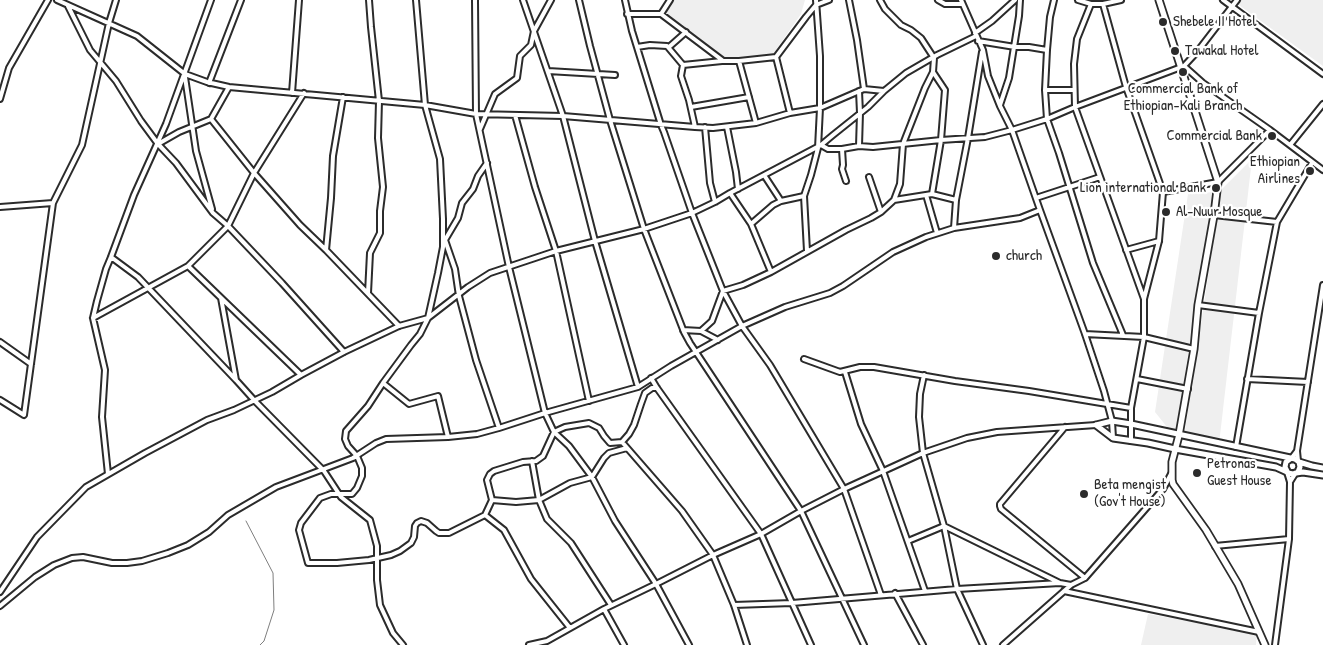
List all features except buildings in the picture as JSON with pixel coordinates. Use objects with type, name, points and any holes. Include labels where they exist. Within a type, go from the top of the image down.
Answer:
[{"type":"main road","points":[[1159,0],[1218,182],[1198,305],[1188,389],[1171,474],[1173,484],[1206,530],[1238,584],[1265,645]]},
{"type":"street","points":[[0,99],[9,68],[48,0]]},
{"type":"street","points":[[57,0],[137,36],[185,74],[209,83],[292,93],[425,105],[476,114],[563,116],[661,125],[727,127],[756,123],[790,113],[820,108],[859,91],[884,91]]},
{"type":"street","points":[[0,400],[24,415],[53,203],[82,145],[109,23],[116,0]]},
{"type":"street","points":[[108,474],[102,417],[105,370],[93,318],[106,269],[134,195],[158,144],[185,74],[210,0]]},
{"type":"street","points":[[209,83],[241,0]]},
{"type":"street","points":[[292,93],[299,0]]},
{"type":"street","points":[[368,293],[370,252],[380,233],[383,187],[378,138],[379,101],[369,0]]},
{"type":"street","points":[[416,0],[425,105],[440,159],[443,247]]},
{"type":"street","points":[[475,0],[476,114],[509,268],[545,413],[554,432],[569,446],[592,477],[614,521],[656,584],[689,645]]},
{"type":"street","points":[[523,0],[563,116],[595,241],[638,387]]},
{"type":"street","points":[[480,130],[495,94],[517,78],[520,56],[531,46],[534,31],[551,0]]},
{"type":"street","points":[[579,0],[610,120],[644,229],[683,330],[690,344],[801,511],[864,645]]},
{"type":"street","points":[[624,0],[661,125],[722,291],[742,326],[770,365],[844,489],[881,595]]},
{"type":"street","points":[[661,14],[670,0]]},
{"type":"street","points":[[683,65],[776,57],[816,3],[829,0]]},
{"type":"street","points":[[849,0],[864,90]]},
{"type":"street","points":[[722,291],[743,285],[770,272],[882,212],[894,200],[900,184],[904,144],[933,72],[934,58],[921,38],[901,25],[885,9],[880,0]]},
{"type":"street","points":[[938,0],[945,4],[962,2],[983,50],[988,76],[1012,130],[1085,334],[1108,403],[1112,420],[1113,438]]},
{"type":"street","points":[[0,592],[37,537],[86,487],[108,474],[207,420],[272,392],[344,352],[399,326],[428,318],[459,296],[468,287],[490,273],[509,268],[556,250],[644,229],[692,213],[715,202],[820,147],[906,73],[976,37],[1015,0]]},
{"type":"street","points":[[1000,106],[1009,78],[1015,47],[1020,16],[1020,0]]},
{"type":"street","points":[[1054,0],[1050,16],[1047,50],[1045,90],[1047,120],[1070,187],[1092,263],[1123,335]]},
{"type":"street","points":[[1078,0],[1103,4],[1121,0]]},
{"type":"street","points":[[1223,0],[1323,74]]},
{"type":"street","points":[[820,147],[842,149],[859,146],[985,137],[1047,120],[1075,107],[1182,67],[1197,52],[1237,0]]},
{"type":"street","points":[[807,251],[804,196],[820,147],[820,56],[816,3]]},
{"type":"street","points":[[1092,3],[1077,39],[1074,64],[1075,107],[1144,299]]},
{"type":"street","points":[[1103,4],[1126,87],[1163,192],[1159,241],[1144,299],[1144,337],[1131,408],[1131,441]]},
{"type":"street","points":[[68,5],[90,50],[116,82],[158,144],[176,163],[213,213],[228,226],[282,283],[344,352]]},
{"type":"street","points":[[627,14],[661,14],[722,61]]},
{"type":"street","points":[[669,47],[686,32]]},
{"type":"street","points":[[976,37],[1015,47],[1047,50]]},
{"type":"street","points":[[637,47],[650,45],[669,47],[683,65],[681,76],[696,127]]},
{"type":"street","points":[[954,228],[956,200],[983,50]]},
{"type":"street","points":[[776,57],[790,113]]},
{"type":"street","points":[[739,61],[756,123]]},
{"type":"street","points":[[1182,67],[1323,170]]},
{"type":"street","points":[[548,71],[615,75]]},
{"type":"street","points":[[932,194],[941,140],[945,90],[933,72]]},
{"type":"street","points":[[185,74],[196,151],[213,213]]},
{"type":"street","points":[[158,144],[179,132],[211,119],[228,86]]},
{"type":"street","points":[[1045,90],[1074,90]]},
{"type":"street","points":[[859,91],[859,146]]},
{"type":"street","points":[[93,318],[188,266],[228,226],[254,173],[304,94]]},
{"type":"street","points":[[326,250],[333,156],[343,97]]},
{"type":"street","points":[[691,107],[749,97]]},
{"type":"street","points":[[1290,146],[1323,104]]},
{"type":"street","points":[[515,115],[556,250],[589,400]]},
{"type":"street","points":[[211,119],[254,173],[300,225],[399,326]]},
{"type":"street","points":[[705,127],[710,183],[715,202]]},
{"type":"street","points":[[727,127],[738,189]]},
{"type":"street","points":[[1163,192],[1218,182],[1270,130]]},
{"type":"street","points":[[842,149],[842,169],[846,181]]},
{"type":"street","points":[[1236,447],[1258,313],[1278,222],[1312,163]]},
{"type":"street","points":[[487,164],[478,176],[473,189],[462,203],[458,218],[445,240],[428,318],[420,334],[383,382],[368,406],[346,431],[345,439],[348,446],[357,456],[362,468],[362,476],[359,483],[352,494],[331,494],[320,498],[301,523],[300,536],[308,563],[337,563],[391,555],[411,543],[414,537],[415,526],[417,522],[421,521],[427,523],[436,531],[445,534],[449,533],[485,514],[492,500],[487,480],[494,471],[524,462],[536,461],[543,456],[554,432],[565,427],[589,423],[599,428],[610,443],[622,442],[634,424],[645,393],[652,388],[657,388]]},
{"type":"street","points":[[764,175],[781,201]]},
{"type":"street","points":[[868,177],[882,212]]},
{"type":"street","points":[[1036,198],[1100,177]]},
{"type":"street","points":[[730,193],[751,224],[770,272]]},
{"type":"street","points":[[894,200],[932,194],[956,200]]},
{"type":"street","points":[[926,195],[937,233]]},
{"type":"street","points":[[751,224],[773,205],[781,201],[804,196]]},
{"type":"street","points":[[0,207],[53,203]]},
{"type":"street","points":[[0,606],[35,577],[54,565],[72,558],[83,557],[112,563],[127,563],[168,553],[188,545],[209,532],[228,515],[276,487],[357,456],[376,443],[386,439],[477,434],[638,387],[742,326],[785,307],[830,294],[893,252],[917,240],[954,228],[1020,218],[1040,210]]},
{"type":"street","points":[[1214,215],[1278,222]]},
{"type":"street","points":[[445,240],[455,269],[459,296],[476,360],[499,428]]},
{"type":"street","points":[[1126,250],[1159,241]]},
{"type":"street","points":[[111,257],[138,277],[322,469],[339,494],[370,520],[378,546],[377,580],[380,605],[393,634],[404,645]]},
{"type":"street","points":[[188,266],[301,375]]},
{"type":"street","points":[[1290,482],[1300,470],[1297,451],[1323,285]]},
{"type":"street","points":[[701,331],[712,320],[722,291]]},
{"type":"street","points":[[221,298],[236,380]]},
{"type":"street","points":[[1198,305],[1258,313]]},
{"type":"street","points":[[683,330],[701,331],[718,340]]},
{"type":"street","points":[[1085,334],[1144,337],[1194,349]]},
{"type":"street","points":[[0,342],[31,364]]},
{"type":"street","points":[[804,359],[840,372],[860,367],[874,367],[1131,408]]},
{"type":"street","points":[[845,372],[861,424],[884,471],[925,592]]},
{"type":"street","points":[[924,375],[918,417],[923,454],[944,526],[958,589],[983,645]]},
{"type":"street","points":[[651,378],[761,534],[811,645]]},
{"type":"street","points":[[1137,379],[1188,389]]},
{"type":"street","points":[[1248,379],[1308,382]]},
{"type":"street","points":[[383,382],[409,404],[438,396],[448,437]]},
{"type":"street","points":[[529,645],[548,643],[611,605],[761,534],[844,489],[923,454],[968,438],[996,432],[1096,424],[1112,420],[1294,459],[1298,462],[1323,468]]},
{"type":"street","points":[[1096,424],[1113,438],[1276,468],[1291,474],[1303,472],[1323,475]]},
{"type":"street","points":[[1065,427],[1000,506],[1001,509],[1085,578]]},
{"type":"street","points":[[622,442],[682,511],[713,556],[748,645]]},
{"type":"street","points":[[492,500],[516,502],[539,500],[570,483],[592,477],[609,453],[627,448]]},
{"type":"street","points":[[1275,645],[1289,539],[1290,482],[1285,465],[1297,451]]},
{"type":"street","points":[[532,461],[539,500],[547,519],[571,543],[611,605]]},
{"type":"street","points":[[1003,645],[1071,585],[1085,578],[1162,490],[1171,474]]},
{"type":"street","points":[[485,514],[504,530],[531,579],[570,628]]},
{"type":"street","points":[[908,541],[944,526],[1060,583]]},
{"type":"street","points":[[1215,546],[1289,539]]},
{"type":"street","points":[[734,606],[958,589],[1060,583],[1071,585]]},
{"type":"street","points":[[1064,592],[1260,632]]},
{"type":"street","points":[[895,593],[923,645]]},
{"type":"street","points":[[604,609],[624,645]]},
{"type":"shaded area","points":[[667,0],[805,0],[801,14],[771,57],[724,62],[663,18],[662,8]]},
{"type":"shaded area","points":[[1232,0],[1323,0],[1323,66]]},
{"type":"shaded area","points":[[1252,159],[1219,444],[1184,437],[1221,190]]},
{"type":"shaded area","points":[[1214,192],[1175,437],[1155,412],[1188,194]]},
{"type":"shaded area","points":[[1148,614],[1257,633],[1256,645],[1141,645]]},
{"type":"waterway","points":[[246,521],[273,573],[274,610],[264,641],[260,645]]},
{"type":"place","name":"Shebele II Hotel","points":[[1163,22]]},
{"type":"place","name":"Tawakal Hotel","points":[[1175,51]]},
{"type":"place","name":"Commercial Bank of Ethiopian-Kali Branch","points":[[1183,72]]},
{"type":"place","name":"Commercial Bank","points":[[1272,136]]},
{"type":"place","name":"Ethiopian Airlines","points":[[1310,171]]},
{"type":"place","name":"Lion international Bank","points":[[1216,188]]},
{"type":"place","name":"Al-Nuur Mosque","points":[[1166,212]]},
{"type":"place","name":"church","points":[[996,256]]},
{"type":"place","name":"Petronas Guest House","points":[[1197,473]]},
{"type":"place","name":"Beta mengist (Gov't House)","points":[[1084,494]]}]
